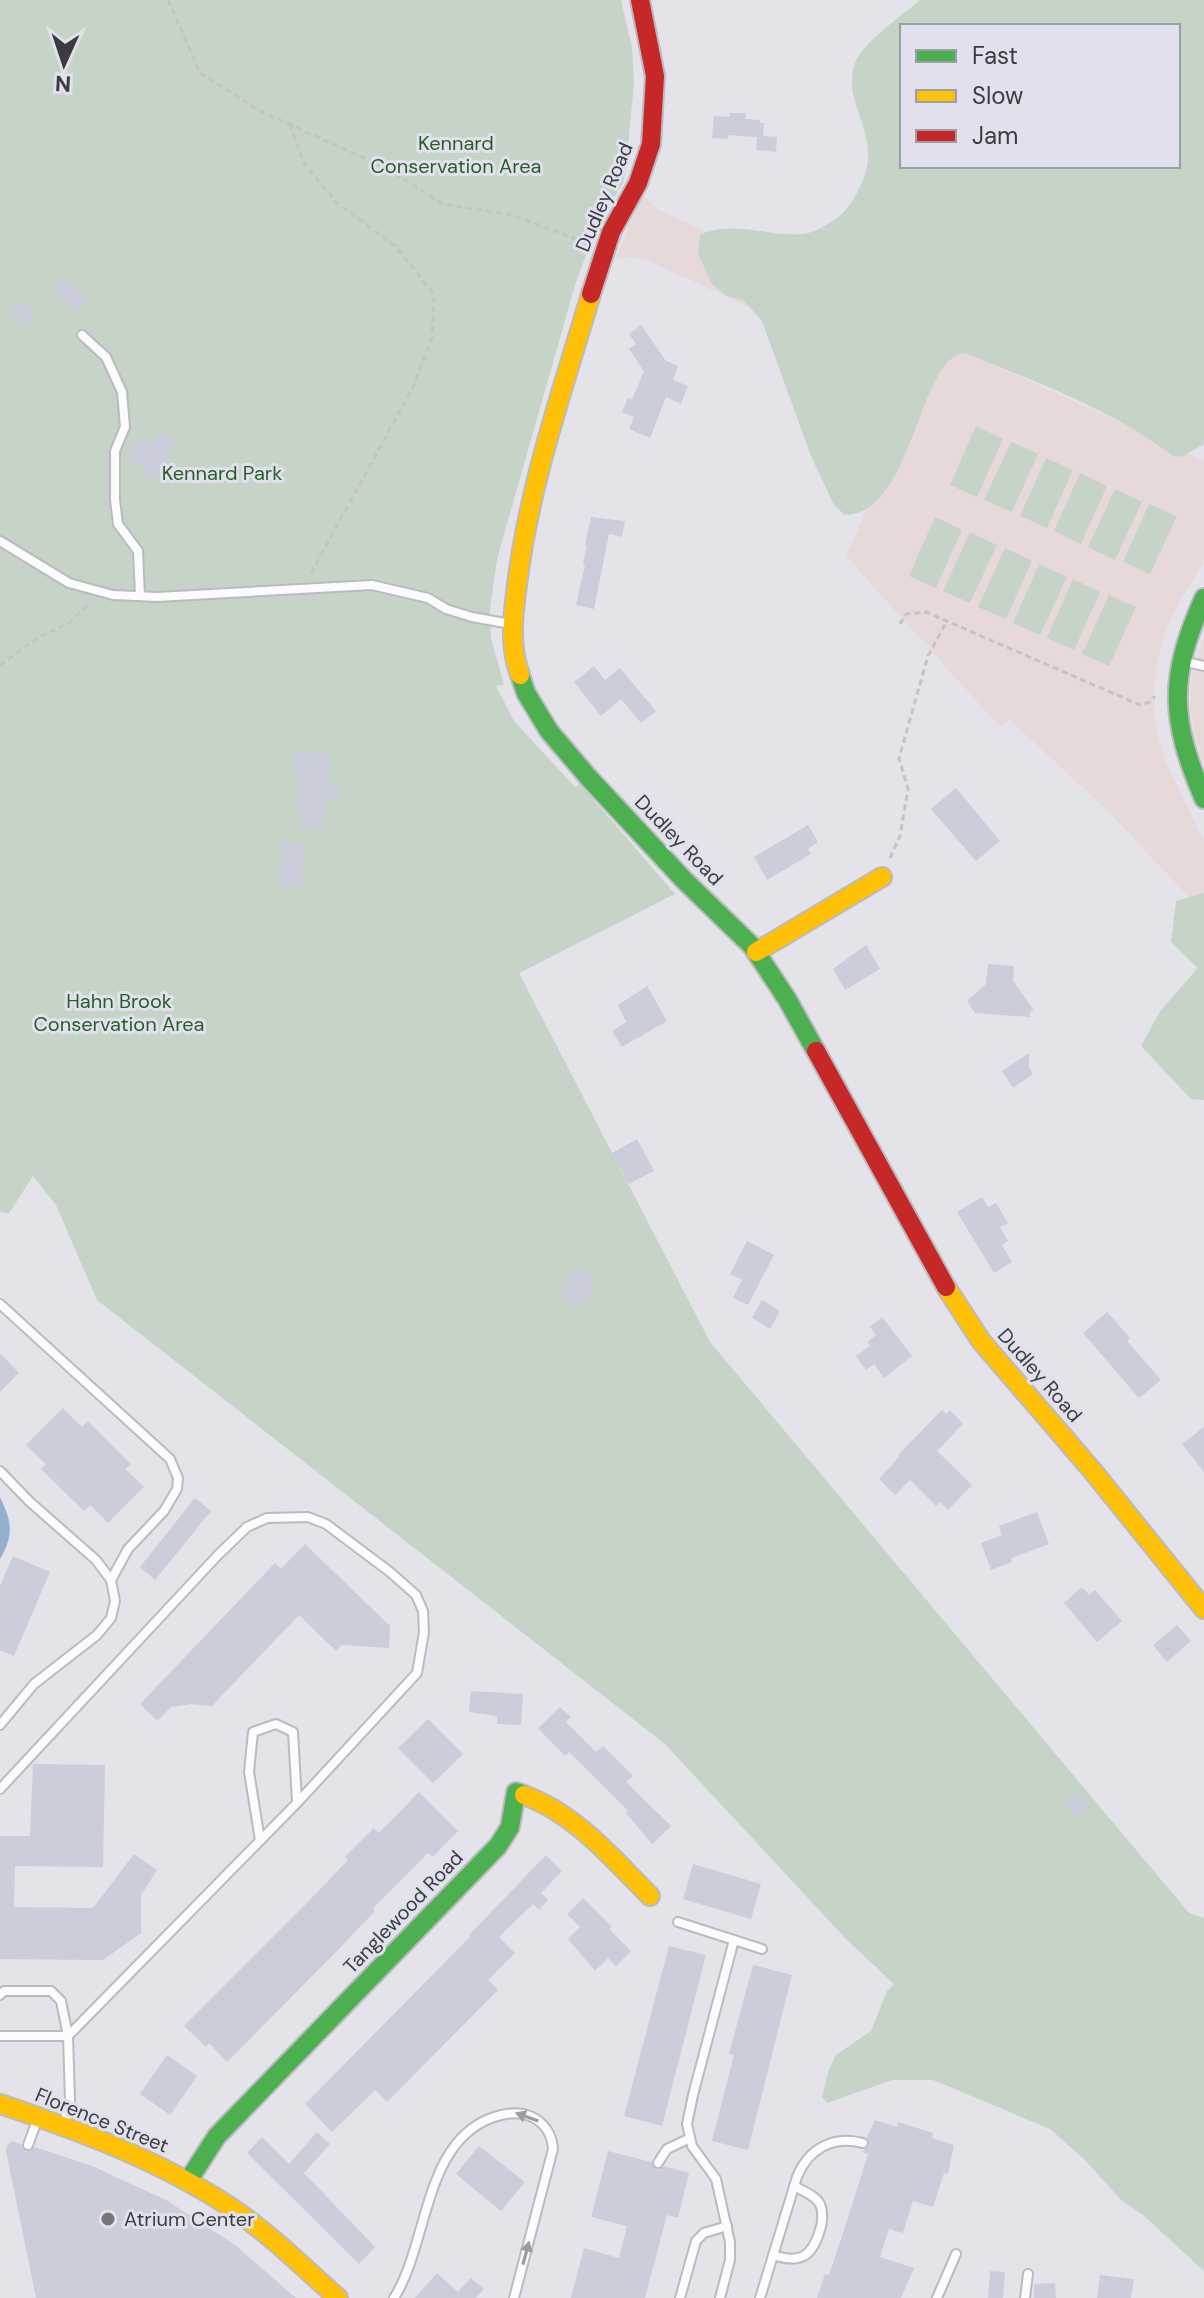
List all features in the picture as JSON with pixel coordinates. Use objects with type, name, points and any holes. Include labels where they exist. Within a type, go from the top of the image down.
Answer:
[{"type":"street","name":"Dudley Road","points":[[640,0],[655,76],[651,144],[638,183],[611,232],[583,316],[538,474],[521,549],[512,624],[515,663],[526,693],[549,731],[684,880],[732,924],[756,952],[787,999],[940,1278],[981,1341],[1091,1469],[1204,1609]]},
{"type":"street","points":[[1204,598],[1191,625],[1176,683],[1178,726],[1191,770],[1204,799]]},
{"type":"street","points":[[756,952],[882,877]]},
{"type":"street","name":"Tanglewood Road","points":[[188,2181],[217,2136],[498,1846],[510,1827],[516,1792],[540,1800],[560,1812],[650,1896]]},
{"type":"street","name":"Florence Street","points":[[0,2104],[131,2152],[188,2181],[251,2223],[338,2298]]},
{"type":"lane","points":[[82,335],[106,357],[122,392],[125,427],[115,451],[115,500],[118,524],[138,551],[140,596]]},
{"type":"lane","points":[[0,541],[69,583],[104,593],[140,596],[372,585],[428,598],[446,609],[472,617],[512,624]]},
{"type":"lane","points":[[1180,660],[1204,666]]},
{"type":"lane","points":[[0,1304],[170,1459],[178,1478],[177,1489],[164,1511],[128,1549],[111,1580]]},
{"type":"lane","points":[[0,1471],[96,1560],[111,1580],[115,1601],[111,1618],[97,1635],[34,1684],[0,1725]]},
{"type":"lane","points":[[0,1789],[247,1527],[267,1518],[308,1517],[326,1524],[416,1595],[423,1611],[424,1632],[417,1673],[297,1803],[68,2036],[0,2036]]},
{"type":"lane","points":[[260,1840],[249,1772],[253,1732],[276,1724],[293,1732],[297,1803]]},
{"type":"lane","points":[[678,1922],[762,1949]]},
{"type":"lane","points":[[720,2298],[731,2255],[727,2226],[716,2179],[688,2139],[689,2110],[734,1940]]},
{"type":"lane","points":[[0,1995],[4,1991],[51,1991],[61,2001],[68,2036],[70,2105],[63,2125]]},
{"type":"lane","points":[[394,2298],[408,2267],[445,2159],[454,2144],[490,2118],[517,2113],[534,2118],[548,2130],[553,2149],[514,2298]]},
{"type":"lane","points":[[28,2145],[38,2117]]},
{"type":"lane","points":[[658,2163],[667,2149],[688,2139]]},
{"type":"lane","points":[[760,2298],[794,2186],[806,2159],[821,2146],[848,2140],[863,2143]]},
{"type":"lane","points":[[773,2255],[787,2259],[802,2257],[813,2250],[822,2225],[821,2206],[813,2196],[794,2186]]},
{"type":"lane","points":[[680,2298],[696,2241],[704,2233],[727,2226]]},
{"type":"lane","points":[[937,2298],[956,2254]]},
{"type":"lane","points":[[1025,2298],[1028,2274]]},
{"type":"path","points":[[168,0],[200,73],[260,111],[386,168],[443,204],[513,215],[590,245]]},
{"type":"path","points":[[290,124],[303,162],[336,202],[395,246],[434,294],[432,337],[413,387],[303,589]]},
{"type":"path","points":[[0,665],[38,638],[70,622],[104,593]]},
{"type":"path","points":[[900,624],[906,614],[926,612],[1140,705],[1150,702],[1160,682],[1176,683]]},
{"type":"path","points":[[882,877],[900,836],[908,789],[899,758],[928,656],[947,621]]},
{"type":"shaded area","points":[[642,195],[657,209],[1204,461],[1204,561],[1165,633],[1157,663],[1154,694],[1156,728],[1164,758],[1204,842],[1204,913],[1107,810],[1010,720],[1000,727],[846,556],[923,387],[644,259],[615,259]]},
{"type":"shaded area","points":[[1204,634],[1204,765],[1194,734],[1190,706],[1192,677]]},
{"type":"green space","points":[[0,0],[621,0],[632,48],[634,82],[626,169],[623,183],[610,199],[595,231],[575,285],[497,559],[490,610],[491,638],[504,685],[496,686],[514,721],[575,787],[580,784],[675,894],[519,973],[710,1342],[1189,1913],[1204,1918],[1204,2271],[1142,2214],[1121,2200],[1086,2161],[1050,2129],[933,2080],[892,2080],[827,2103],[822,2097],[836,2055],[871,2031],[887,1991],[894,1984],[847,1940],[665,1744],[97,1300],[56,1205],[33,1176],[9,1213],[0,1212]]},
{"type":"green space","points":[[920,0],[1204,0],[1204,444],[1181,457],[1173,456],[1099,410],[965,353],[949,360],[936,379],[901,464],[886,490],[868,508],[845,515],[834,505],[811,456],[762,321],[743,300],[727,296],[712,284],[698,254],[700,235],[715,230],[730,228],[806,233],[827,225],[844,212],[867,169],[866,136],[852,79],[859,55]]},
{"type":"green space","points":[[976,426],[1003,439],[977,497],[950,485]]},
{"type":"green space","points":[[1011,442],[1038,454],[1012,512],[984,500]]},
{"type":"green space","points":[[1046,458],[1073,470],[1047,528],[1020,516]]},
{"type":"green space","points":[[1080,473],[1107,486],[1081,544],[1054,531]]},
{"type":"green space","points":[[1115,489],[1142,502],[1115,560],[1088,547]]},
{"type":"green space","points":[[1149,504],[1177,516],[1150,574],[1123,562]]},
{"type":"green space","points":[[935,517],[962,530],[936,588],[909,576]]},
{"type":"green space","points":[[970,532],[997,545],[970,603],[943,591]]},
{"type":"green space","points":[[1005,548],[1032,561],[1006,619],[978,607]]},
{"type":"green space","points":[[1039,564],[1067,577],[1040,635],[1013,623]]},
{"type":"green space","points":[[1073,579],[1100,592],[1074,650],[1047,638]]},
{"type":"green space","points":[[1109,595],[1136,607],[1109,666],[1082,654]]},
{"type":"green space","points":[[1204,893],[1204,1100],[1191,1099],[1141,1046],[1161,1010],[1198,968],[1171,942],[1176,901]]},
{"type":"water","points":[[0,1497],[10,1528],[8,1543],[0,1559]]},
{"type":"building","points":[[730,113],[746,113],[745,119],[764,123],[763,136],[777,137],[776,152],[756,150],[757,137],[728,135],[728,139],[712,138],[714,116],[729,117]]},
{"type":"building","points":[[63,278],[89,300],[78,312],[52,291]]},
{"type":"building","points":[[18,300],[36,312],[27,325],[9,312]]},
{"type":"building","points":[[641,325],[666,361],[678,366],[673,380],[688,386],[681,404],[666,397],[650,438],[629,429],[634,417],[622,412],[628,398],[632,400],[644,371],[629,349],[636,344],[629,334]]},
{"type":"building","points":[[159,431],[177,439],[158,482],[142,475],[145,467],[127,459],[136,437],[153,444]]},
{"type":"building","points":[[591,517],[625,521],[622,537],[609,534],[594,609],[576,605]]},
{"type":"building","points":[[594,666],[605,680],[620,668],[656,711],[641,723],[621,699],[601,716],[574,682]]},
{"type":"building","points":[[294,751],[332,755],[329,782],[339,783],[337,800],[327,799],[323,830],[299,827],[301,809],[295,809],[299,773],[292,772]]},
{"type":"building","points":[[956,788],[1000,841],[976,861],[931,809]]},
{"type":"building","points":[[808,825],[818,842],[808,849],[811,854],[767,880],[754,857]]},
{"type":"building","points":[[283,843],[306,845],[301,888],[278,886]]},
{"type":"building","points":[[866,945],[880,969],[845,990],[833,969]]},
{"type":"building","points":[[988,964],[1014,966],[1013,981],[1034,1010],[1030,1012],[1030,1017],[975,1013],[967,1001],[986,984]]},
{"type":"building","points":[[647,986],[667,1021],[622,1047],[612,1031],[626,1022],[618,1005]]},
{"type":"building","points":[[1029,1053],[1029,1067],[1033,1074],[1013,1088],[1002,1071]]},
{"type":"building","points":[[637,1139],[654,1171],[629,1184],[612,1153]]},
{"type":"building","points":[[982,1197],[988,1207],[996,1203],[1008,1223],[1000,1227],[1008,1241],[1002,1245],[1012,1262],[994,1273],[957,1212]]},
{"type":"building","points":[[747,1241],[774,1255],[748,1305],[733,1298],[742,1280],[730,1274]]},
{"type":"building","points":[[588,1269],[594,1293],[586,1295],[587,1302],[573,1306],[572,1300],[564,1301],[560,1287],[571,1285],[568,1273]]},
{"type":"building","points":[[762,1300],[780,1311],[770,1329],[752,1318]]},
{"type":"building","points":[[1107,1312],[1161,1380],[1139,1398],[1083,1333]]},
{"type":"building","points":[[882,1317],[912,1356],[884,1378],[874,1364],[866,1370],[856,1356],[870,1346],[867,1342],[876,1335],[870,1327]]},
{"type":"building","points":[[0,1353],[19,1373],[0,1392]]},
{"type":"building","points":[[63,1408],[82,1427],[88,1421],[131,1464],[125,1469],[144,1487],[108,1523],[90,1505],[84,1511],[41,1469],[46,1464],[26,1445]]},
{"type":"building","points":[[942,1410],[946,1414],[950,1410],[963,1424],[937,1451],[972,1485],[948,1510],[940,1502],[936,1506],[910,1480],[895,1495],[879,1479]]},
{"type":"building","points":[[1204,1427],[1204,1472],[1182,1444]]},
{"type":"building","points":[[195,1498],[211,1511],[155,1580],[140,1567]]},
{"type":"building","points":[[1037,1512],[1049,1544],[1011,1558],[1012,1562],[991,1570],[981,1543],[1002,1535],[999,1526]]},
{"type":"building","points":[[305,1544],[390,1626],[389,1648],[342,1645],[336,1651],[299,1615],[212,1706],[191,1704],[171,1707],[157,1721],[140,1704],[275,1563],[281,1569]]},
{"type":"building","points":[[13,1556],[50,1572],[14,1656],[0,1650],[0,1586]]},
{"type":"building","points":[[1082,1587],[1089,1595],[1095,1590],[1122,1621],[1097,1642],[1064,1603]]},
{"type":"building","points":[[1177,1625],[1191,1641],[1167,1662],[1153,1645]]},
{"type":"building","points":[[471,1691],[523,1694],[521,1725],[497,1724],[497,1716],[469,1712]]},
{"type":"building","points":[[560,1707],[571,1717],[566,1722],[596,1752],[603,1746],[633,1776],[626,1782],[671,1826],[652,1844],[626,1813],[628,1811],[569,1752],[565,1756],[538,1728]]},
{"type":"building","points":[[428,1719],[463,1754],[433,1783],[398,1748]]},
{"type":"building","points":[[33,1764],[105,1765],[103,1867],[15,1866],[14,1907],[93,1908],[134,1854],[157,1870],[141,1895],[141,1933],[103,1960],[0,1959],[0,1836],[30,1836]]},
{"type":"building","points":[[419,1792],[458,1831],[433,1857],[428,1853],[373,1908],[375,1911],[227,2062],[209,2043],[206,2047],[184,2026],[308,1902],[374,1828],[379,1833]]},
{"type":"building","points":[[1078,1792],[1089,1807],[1075,1817],[1064,1802]]},
{"type":"building","points":[[546,1855],[562,1871],[541,1893],[548,1900],[539,1910],[533,1904],[499,1937],[515,1953],[488,1980],[498,1990],[387,2102],[375,2090],[332,2132],[305,2104],[471,1936]]},
{"type":"building","points":[[693,1864],[761,1884],[751,1919],[683,1899]]},
{"type":"building","points":[[583,1898],[631,1951],[616,1966],[608,1958],[595,1971],[568,1939],[580,1927],[567,1914]]},
{"type":"building","points":[[669,1946],[706,1955],[662,2126],[624,2116]]},
{"type":"building","points":[[753,1965],[792,1975],[748,2150],[712,2141],[734,2055],[729,2054]]},
{"type":"building","points":[[167,2055],[197,2076],[170,2115],[140,2094]]},
{"type":"building","points":[[875,2120],[897,2127],[898,2122],[933,2133],[932,2138],[954,2145],[948,2174],[944,2173],[933,2207],[913,2201],[903,2233],[889,2229],[880,2257],[914,2268],[901,2298],[817,2298],[825,2274],[829,2275],[846,2224],[868,2154],[862,2152],[870,2145],[867,2137]]},
{"type":"building","points":[[317,2132],[330,2144],[304,2173],[375,2247],[359,2264],[247,2153],[262,2137],[289,2164]]},
{"type":"building","name":"Atrium Center","points":[[12,2141],[21,2144],[26,2152],[35,2147],[92,2166],[166,2200],[235,2245],[296,2298],[36,2298],[6,2151]]},
{"type":"building","points":[[479,2146],[525,2182],[501,2211],[456,2174]]},
{"type":"building","points":[[608,2151],[651,2162],[657,2170],[664,2166],[689,2173],[678,2218],[667,2215],[645,2298],[571,2298],[584,2248],[619,2258],[627,2226],[591,2217]]},
{"type":"building","points":[[990,2271],[1005,2272],[1003,2298],[988,2298]]},
{"type":"building","points":[[437,2273],[458,2292],[471,2278],[484,2289],[476,2298],[415,2298]]},
{"type":"building","points":[[1100,2275],[1134,2279],[1131,2298],[1097,2298]]},
{"type":"building","points":[[1055,2283],[1056,2298],[1034,2298],[1034,2284]]},
{"type":"traffic: fast","points":[[1204,598],[1184,652],[1178,698],[1185,745],[1204,799]]},
{"type":"traffic: fast","points":[[520,675],[526,693],[549,731],[589,778],[684,880],[752,946],[816,1051]]},
{"type":"traffic: fast","points":[[188,2181],[217,2136],[498,1846],[510,1827],[516,1792],[524,1795]]},
{"type":"traffic: slow","points":[[520,675],[514,653],[513,630],[522,548],[548,438],[591,294]]},
{"type":"traffic: slow","points":[[756,952],[882,877]]},
{"type":"traffic: slow","points":[[946,1287],[981,1341],[1091,1469],[1204,1609]]},
{"type":"traffic: slow","points":[[524,1795],[577,1825],[650,1896]]},
{"type":"traffic: slow","points":[[0,2104],[118,2148],[203,2190],[258,2228],[338,2298]]},
{"type":"traffic: jam","points":[[591,294],[611,232],[638,183],[651,144],[655,76],[640,0]]},
{"type":"traffic: jam","points":[[816,1051],[946,1287]]},
{"type":"place","name":"Atrium Center","points":[[108,2219]]},
{"type":"park label","name":"Kennard Conservation Area","points":[[456,154]]},
{"type":"park label","name":"Kennard Park","points":[[222,473]]},
{"type":"park label","name":"Hahn Brook Conservation Area","points":[[119,1012]]}]
